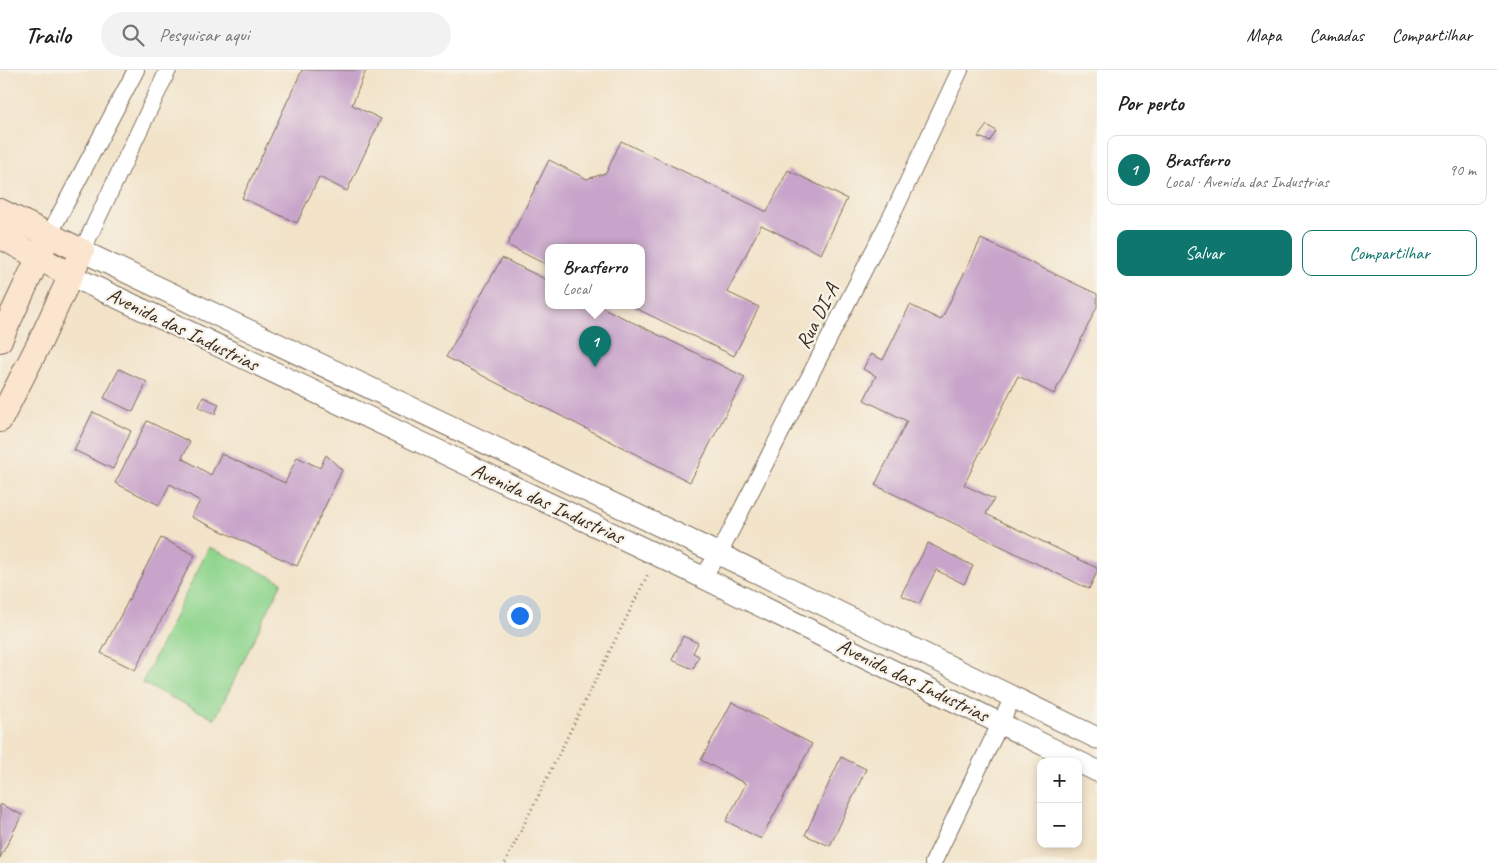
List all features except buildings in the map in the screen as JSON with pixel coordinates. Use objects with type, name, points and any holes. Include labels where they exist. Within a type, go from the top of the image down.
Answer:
[{"type":"main road","name":"Avenida das Industrias","points":[[0,211],[82,251]]},
{"type":"main road","points":[[0,340],[49,235]]},
{"type":"main road","name":"Avenida das Industrias","points":[[0,236],[70,275]]},
{"type":"main road","points":[[0,420],[41,340],[82,251]]},
{"type":"street","points":[[49,235],[136,70]]},
{"type":"street","points":[[82,251],[168,70]]},
{"type":"street","name":"Rua DI-A","points":[[702,577],[719,554],[897,205],[960,70]]},
{"type":"street","name":"Avenida das Industrias","points":[[82,251],[719,554],[1097,738]]},
{"type":"street","name":"Avenida das Industrias","points":[[70,275],[657,555],[1097,771]]},
{"type":"street","points":[[390,428],[406,405]]},
{"type":"street","points":[[933,863],[1013,697]]},
{"type":"path","points":[[505,863],[657,555]]},
{"type":"green space","points":[[209,547],[282,582],[215,719],[142,683]]},
{"type":"place","name":"Brasferro","points":[[595,367]]}]
